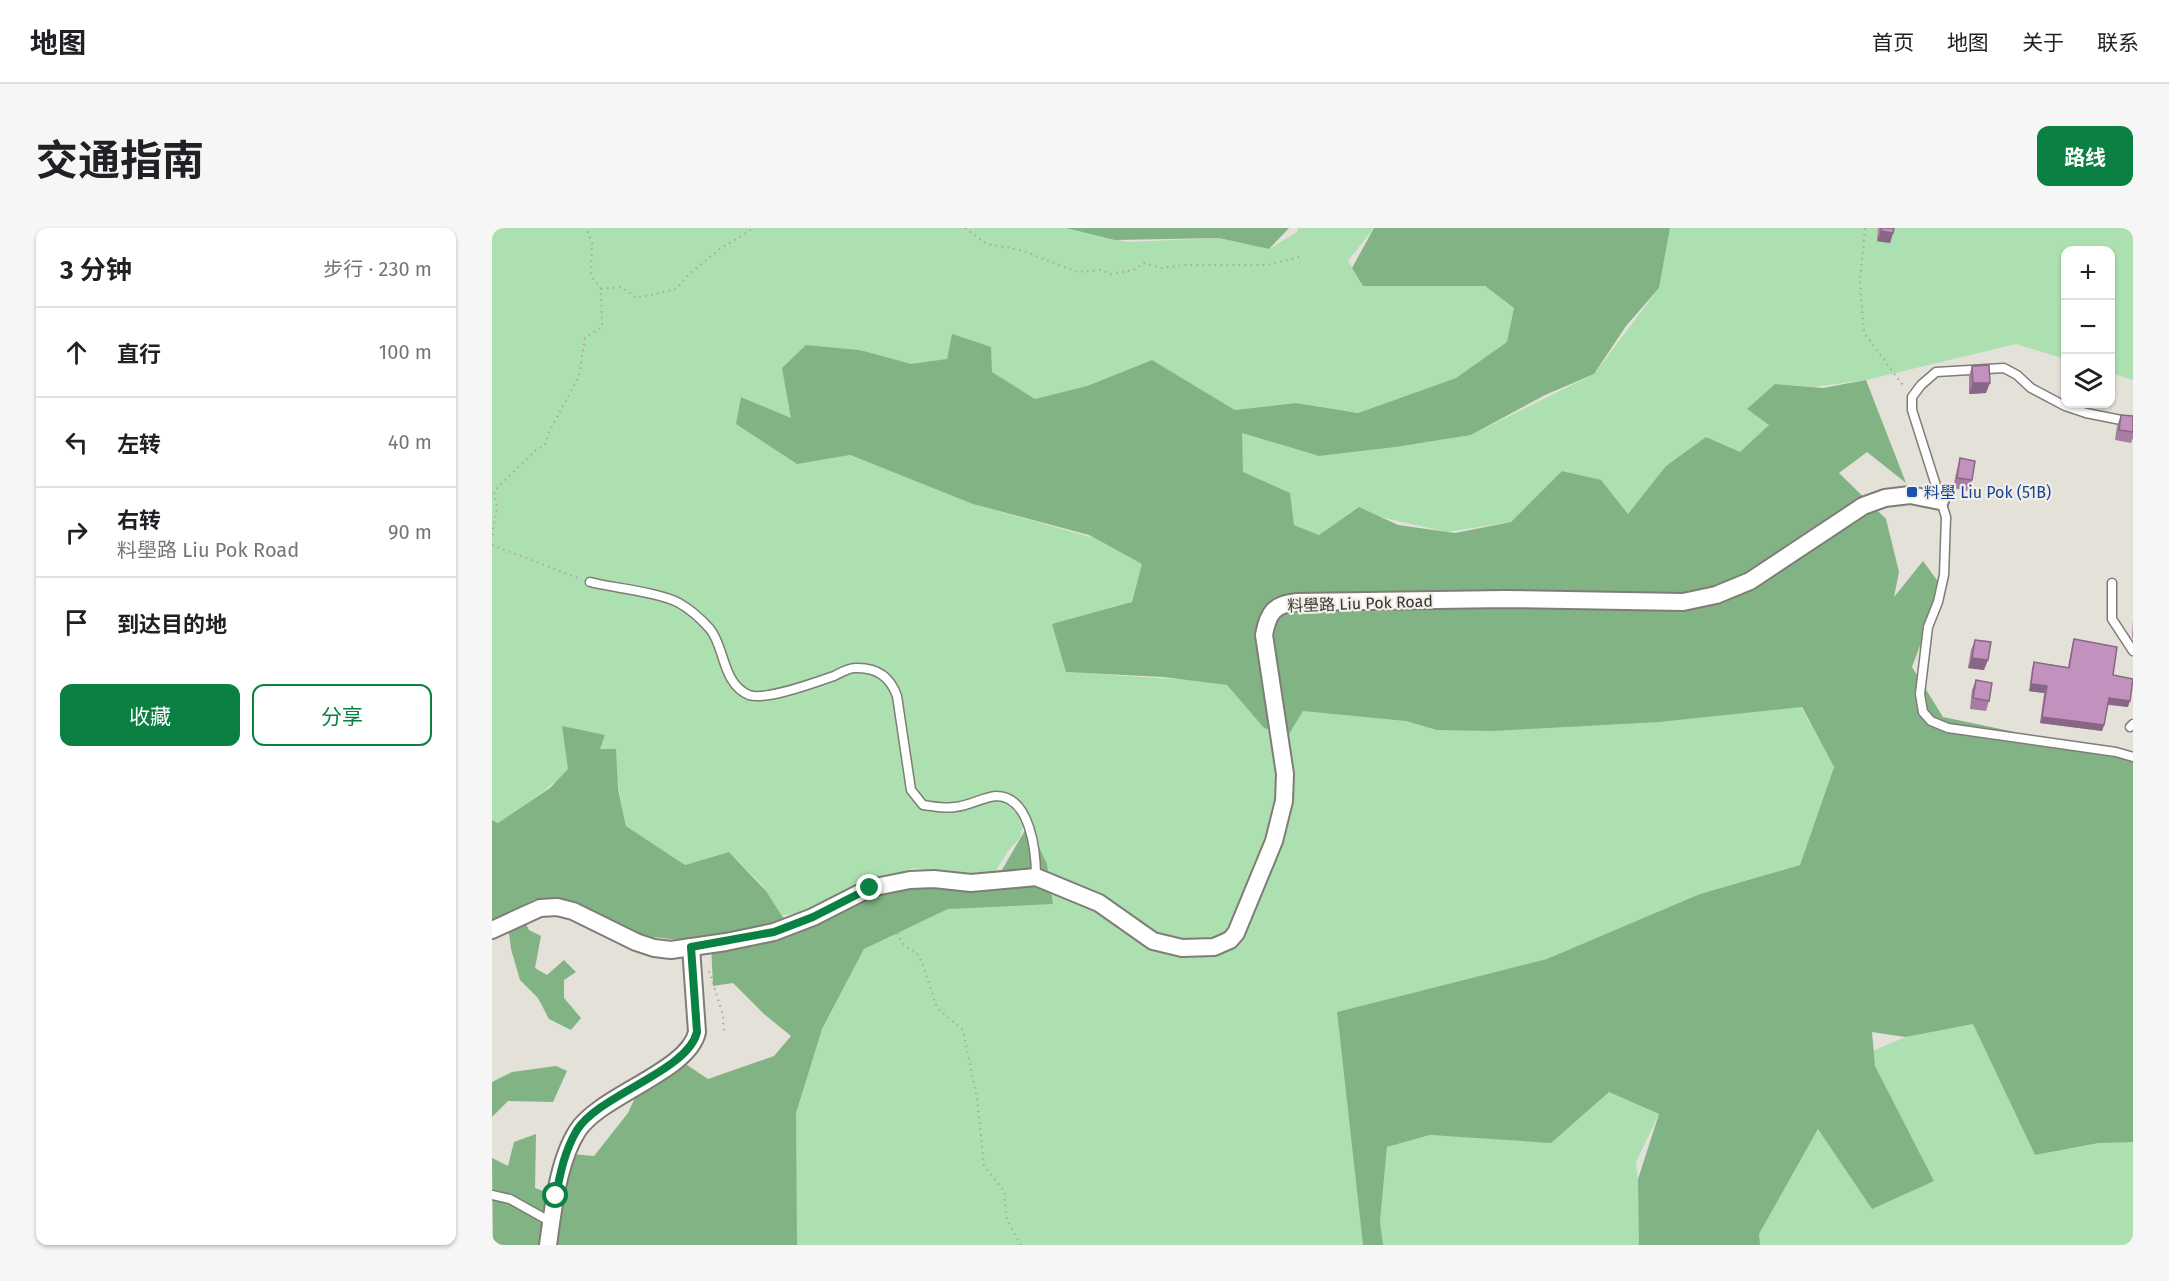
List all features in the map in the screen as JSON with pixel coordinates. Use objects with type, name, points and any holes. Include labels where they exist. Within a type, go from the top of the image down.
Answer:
[{"type":"street","name":"料壆路 Liu Pok Road","points":[[492,930],[540,908],[557,907],[573,911],[627,939],[671,950],[774,932],[813,917],[870,888],[897,882],[934,879],[972,883],[1036,877],[1099,903],[1153,941],[1182,948],[1214,947],[1230,940],[1236,933],[1274,841],[1284,801],[1285,774],[1264,635],[1270,615],[1276,607],[1286,603],[1392,599],[1683,602],[1716,595],[1750,581],[1863,506],[1885,498],[1911,495],[1940,501]]},
{"type":"street","points":[[548,1245],[562,1163],[578,1130],[594,1111],[652,1077],[676,1060],[694,1042],[697,1032],[691,947]]},
{"type":"lane","points":[[2121,420],[2065,406],[2031,388],[2018,375],[2004,368],[1936,372],[1921,385],[1912,397],[1912,410],[1946,517],[1944,575],[1938,602],[1928,627],[1920,694],[1923,712],[1931,721],[1948,728],[2116,752],[2133,757]]},
{"type":"lane","points":[[590,582],[665,597],[680,603],[712,632],[727,671],[736,685],[749,694],[766,695],[794,689],[853,668],[885,675],[893,684],[897,696],[911,790],[922,805],[953,808],[995,796],[1009,799],[1024,816],[1028,825],[1036,855],[1036,877]]},
{"type":"lane","points":[[2112,583],[2112,619],[2133,651]]},
{"type":"lane","points":[[492,1195],[510,1199],[551,1222]]},
{"type":"path","points":[[492,535],[497,507],[494,491],[536,450],[545,445],[548,434],[579,376],[585,338],[602,327],[601,289],[591,276],[592,243],[586,228]]},
{"type":"path","points":[[601,289],[621,287],[637,298],[676,289],[689,274],[720,249],[754,228]]},
{"type":"path","points":[[965,228],[987,244],[1021,250],[1077,272],[1101,270],[1111,274],[1134,270],[1143,263],[1162,268],[1193,265],[1267,265],[1303,256]]},
{"type":"path","points":[[1865,228],[1860,282],[1864,333],[1912,397]]},
{"type":"path","points":[[492,545],[590,582]]},
{"type":"path","points":[[897,882],[895,901],[898,936],[906,946],[916,952],[922,962],[937,1008],[963,1030],[977,1100],[984,1166],[1004,1191],[1007,1220],[1021,1245]]},
{"type":"path","points":[[711,944],[708,966],[723,1015],[724,1033]]},
{"type":"green space","points":[[492,228],[1066,228],[1127,242],[1219,238],[1269,249],[1297,232],[1298,228],[1374,228],[1348,261],[1363,286],[1485,286],[1514,308],[1508,342],[1456,378],[1358,413],[1296,403],[1235,410],[1152,360],[1087,386],[1035,399],[992,372],[953,334],[945,365],[900,364],[860,350],[806,345],[791,419],[742,397],[738,417],[797,464],[849,455],[980,506],[1094,538],[1143,564],[1131,608],[1066,672],[1189,680],[1227,685],[1264,728],[1271,632],[1801,707],[1834,767],[1800,865],[1700,894],[1567,954],[1337,1012],[1363,1245],[795,1245],[796,1113],[816,1041],[864,949],[956,905],[1053,904],[1047,864],[1024,820],[1020,838],[1008,851],[989,882],[913,868],[847,901],[782,916],[761,884],[729,852],[685,865],[626,826],[617,781],[597,755],[562,726],[569,769],[498,823],[492,820]]},
{"type":"green space","points":[[1066,228],[1289,228],[1269,249],[1219,238],[1115,240]]},
{"type":"green space","points":[[1374,228],[1670,228],[1659,288],[1626,326],[1594,374],[1545,395],[1471,435],[1319,456],[1242,433],[1243,472],[1290,493],[1294,525],[1319,535],[1359,507],[1398,525],[1455,533],[1511,522],[1562,471],[1601,480],[1628,514],[1666,466],[1706,437],[1740,452],[1769,425],[1747,409],[1775,384],[1823,388],[1866,380],[1906,483],[1867,452],[1839,473],[1886,519],[1899,572],[1894,597],[1923,561],[1942,587],[1912,667],[1943,717],[2133,758],[2133,1142],[2099,1143],[2035,1155],[1973,1024],[1905,1037],[1872,1032],[1875,1066],[1934,1181],[1872,1209],[1818,1129],[1759,1234],[1760,1245],[1639,1245],[1638,1179],[1659,1114],[1609,1092],[1551,1143],[1430,1135],[1387,1147],[1380,1222],[1383,1245],[1363,1245],[1337,1012],[1547,959],[1700,894],[1800,865],[1834,767],[1802,707],[1659,722],[1492,731],[1437,730],[1406,721],[1303,711],[1289,734],[1264,728],[1227,685],[1163,677],[1066,672],[1052,624],[1132,602],[1142,564],[1089,535],[973,504],[850,455],[797,464],[736,424],[741,397],[791,418],[782,368],[806,345],[860,350],[911,364],[947,359],[952,334],[991,347],[992,372],[1035,399],[1087,386],[1152,360],[1235,410],[1296,403],[1358,413],[1456,378],[1507,342],[1514,308],[1485,286],[1363,286],[1352,268]]},
{"type":"green space","points":[[1670,228],[2133,228],[2133,380],[2115,374],[2115,246],[2061,246],[2061,358],[2016,344],[1866,380],[1814,387],[1775,384],[1748,409],[1769,425],[1740,453],[1706,437],[1628,514],[1601,481],[1562,471],[1511,522],[1447,532],[1353,511],[1319,535],[1294,525],[1289,493],[1242,472],[1242,433],[1319,456],[1471,435],[1594,374],[1659,288]]},
{"type":"green space","points":[[562,726],[605,735],[600,749],[616,749],[618,789],[626,826],[685,865],[729,852],[766,891],[782,916],[792,925],[870,888],[995,882],[1028,825],[1047,864],[1053,904],[948,909],[864,949],[822,1029],[796,1113],[797,1245],[493,1245],[492,1158],[508,1166],[514,1142],[536,1134],[535,1188],[556,1196],[572,1154],[594,1156],[628,1113],[644,1078],[684,1063],[708,1079],[774,1056],[791,1036],[764,1014],[733,983],[713,986],[711,944],[637,935],[554,899],[535,899],[492,922],[492,820],[498,823],[550,788],[568,769]]},
{"type":"green space","points":[[524,920],[529,930],[541,936],[535,968],[547,975],[564,960],[576,972],[564,980],[564,998],[581,1018],[571,1030],[549,1019],[538,998],[520,980],[511,949],[508,926]]},
{"type":"green space","points":[[1967,1011],[2035,1155],[2111,1141],[2133,1140],[2133,1245],[1753,1245],[1823,1120],[1934,1181],[1868,1053]]},
{"type":"green space","points":[[556,1066],[567,1071],[553,1102],[508,1101],[492,1117],[492,1082],[512,1072]]},
{"type":"green space","points":[[1599,1087],[1659,1114],[1636,1162],[1645,1245],[1382,1245],[1380,1222],[1387,1147],[1430,1135],[1551,1142]]},
{"type":"building","points":[[1881,228],[1894,228],[1893,233],[1881,231]]},
{"type":"building","points":[[1989,365],[1990,383],[1973,383],[1972,366]]},
{"type":"building","points":[[2121,415],[2133,416],[2133,432],[2119,430]]},
{"type":"building","points":[[1960,458],[1975,461],[1972,480],[1957,478]]},
{"type":"building","points":[[2074,639],[2117,647],[2113,675],[2133,679],[2130,701],[2109,698],[2104,725],[2042,717],[2047,686],[2031,684],[2034,662],[2069,668]]},
{"type":"building","points":[[1975,640],[1991,642],[1988,660],[1972,658]]},
{"type":"building","points":[[1976,680],[1992,683],[1989,701],[1973,698]]},
{"type":"place","name":"料壆 Liu Pok (51B)","points":[[1912,492]]},
{"type":"route","points":[[556,1196],[562,1163],[578,1130],[594,1111],[652,1077],[692,1046],[697,1032],[691,947],[774,932],[813,917],[870,888]]}]
